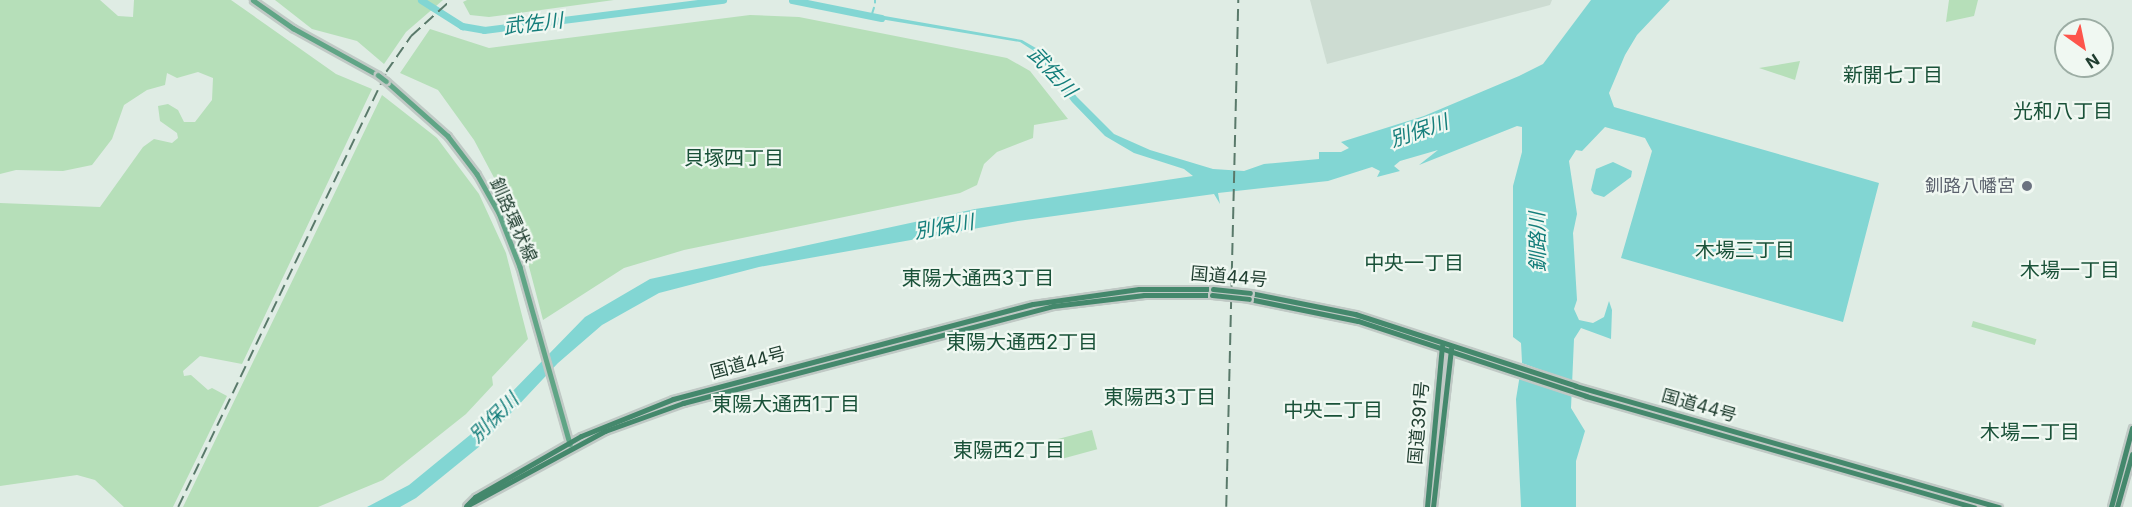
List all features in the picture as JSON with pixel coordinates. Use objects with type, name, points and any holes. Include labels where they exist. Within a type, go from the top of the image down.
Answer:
[{"type":"highway","name":"国道44号","points":[[466,506],[571,445],[655,411],[1010,315],[1110,298],[1212,292],[1249,296],[1327,313],[1443,344],[1576,389],[1974,507]]},
{"type":"highway","name":"国道391号","points":[[1427,507],[1443,344]]},
{"type":"highway","name":"国道391号","points":[[1433,507],[1451,347]]},
{"type":"highway","name":"国道44号","points":[[1576,389],[1999,507]]},
{"type":"highway","points":[[2111,507],[2132,428]]},
{"type":"highway","points":[[2117,507],[2132,454]]},
{"type":"main road","name":"釧路環状線","points":[[254,0],[293,28],[386,81],[431,118],[477,174],[510,240],[553,392],[571,445]]},
{"type":"shaded area","points":[[1310,0],[1552,0],[1550,5],[1327,64]]},
{"type":"green space","points":[[0,0],[100,0],[118,16],[133,17],[134,0],[231,0],[336,74],[372,89],[242,364],[200,356],[183,371],[184,376],[191,375],[208,390],[212,388],[227,396],[173,507],[124,507],[95,480],[77,475],[0,486],[0,203],[100,207],[143,147],[154,139],[172,143],[178,138],[177,133],[160,121],[158,106],[168,104],[178,110],[184,122],[195,122],[212,100],[213,78],[198,72],[177,78],[167,73],[165,85],[147,90],[124,105],[112,139],[92,165],[63,171],[16,170],[0,174]]},
{"type":"green space","points":[[275,0],[443,0],[406,32],[384,64],[357,41],[312,29]]},
{"type":"green space","points":[[467,0],[614,0],[489,17],[470,15],[463,2]]},
{"type":"green space","points":[[1949,0],[1978,0],[1974,16],[1946,22]]},
{"type":"green space","points":[[750,15],[799,17],[1007,58],[1030,71],[1068,119],[1034,125],[1033,138],[997,152],[984,164],[977,185],[960,193],[684,250],[624,268],[543,320],[517,221],[474,140],[438,90],[400,73],[430,29],[489,48]]},
{"type":"green space","points":[[1800,61],[1795,80],[1759,68]]},
{"type":"green space","points":[[382,95],[437,138],[479,194],[506,253],[528,339],[492,377],[493,385],[466,414],[383,480],[318,507],[183,507]]},
{"type":"green space","points":[[1973,321],[2036,339],[2035,345],[1971,327]]},
{"type":"green space","points":[[1092,430],[1097,449],[1060,459],[1055,440]]},
{"type":"water","points":[[1591,0],[1670,0],[1637,35],[1625,55],[1609,93],[1614,107],[1879,183],[1843,322],[1621,258],[1652,151],[1645,138],[1605,127],[1582,151],[1576,150],[1569,161],[1577,214],[1573,233],[1577,300],[1574,309],[1579,320],[1593,323],[1604,317],[1609,301],[1612,310],[1611,339],[1581,328],[1574,339],[1571,408],[1585,431],[1576,461],[1576,507],[1521,507],[1516,399],[1522,362],[1521,343],[1513,337],[1513,186],[1522,152],[1522,127],[1517,126],[1419,165],[1438,150],[1400,161],[1394,166],[1400,171],[1377,177],[1380,171],[1372,167],[1328,181],[1218,193],[1220,204],[1214,194],[1018,221],[759,267],[659,293],[602,325],[558,363],[480,446],[416,498],[400,507],[367,507],[409,485],[470,435],[585,317],[650,279],[975,209],[1193,176],[1184,169],[1134,153],[1105,136],[1072,102],[1034,51],[1020,42],[880,19],[873,14],[1022,40],[1041,51],[1077,97],[1114,134],[1150,150],[1213,169],[1244,171],[1264,164],[1319,159],[1319,152],[1341,152],[1349,148],[1341,142],[1424,116],[1519,76],[1543,64]]},
{"type":"water","points":[[1613,162],[1632,171],[1631,177],[1604,197],[1594,194],[1591,190],[1596,169]]},
{"type":"pier","points":[[1519,362],[1576,383],[1575,397],[1518,377]]},
{"type":"waterway","name":"武佐川","points":[[421,0],[462,26],[484,30],[723,0]]},
{"type":"waterway","name":"武佐川","points":[[792,0],[881,18]]},
{"type":"waterway","name":"武佐川","points":[[872,14],[874,8]]},
{"type":"railway","points":[[178,507],[386,72],[411,36],[451,0]]},
{"type":"railway","points":[[1226,507],[1238,0]]},
{"type":"place","name":"釧路八幡宮","points":[[2027,186]]},
{"type":"district","name":"新開七丁目","points":[[1893,75]]},
{"type":"district","name":"光和八丁目","points":[[2063,111]]},
{"type":"district","name":"貝塚四丁目","points":[[734,158]]},
{"type":"district","name":"木場三丁目","points":[[1745,250]]},
{"type":"district","name":"中央一丁目","points":[[1414,263]]},
{"type":"district","name":"木場一丁目","points":[[2070,270]]},
{"type":"district","name":"東陽大通西3丁目","points":[[978,278]]},
{"type":"district","name":"東陽大通西2丁目","points":[[1022,342]]},
{"type":"district","name":"東陽西3丁目","points":[[1160,397]]},
{"type":"district","name":"東陽大通西1丁目","points":[[786,404]]},
{"type":"district","name":"中央二丁目","points":[[1333,410]]},
{"type":"district","name":"木場二丁目","points":[[2030,432]]},
{"type":"district","name":"東陽西2丁目","points":[[1009,450]]},
{"type":"water label","name":"別保川","points":[[1419,131]]},
{"type":"water label","name":"別保川","points":[[944,227]]},
{"type":"water label","name":"釧路川","points":[[1538,242]]},
{"type":"water label","name":"別保川","points":[[494,418]]}]
